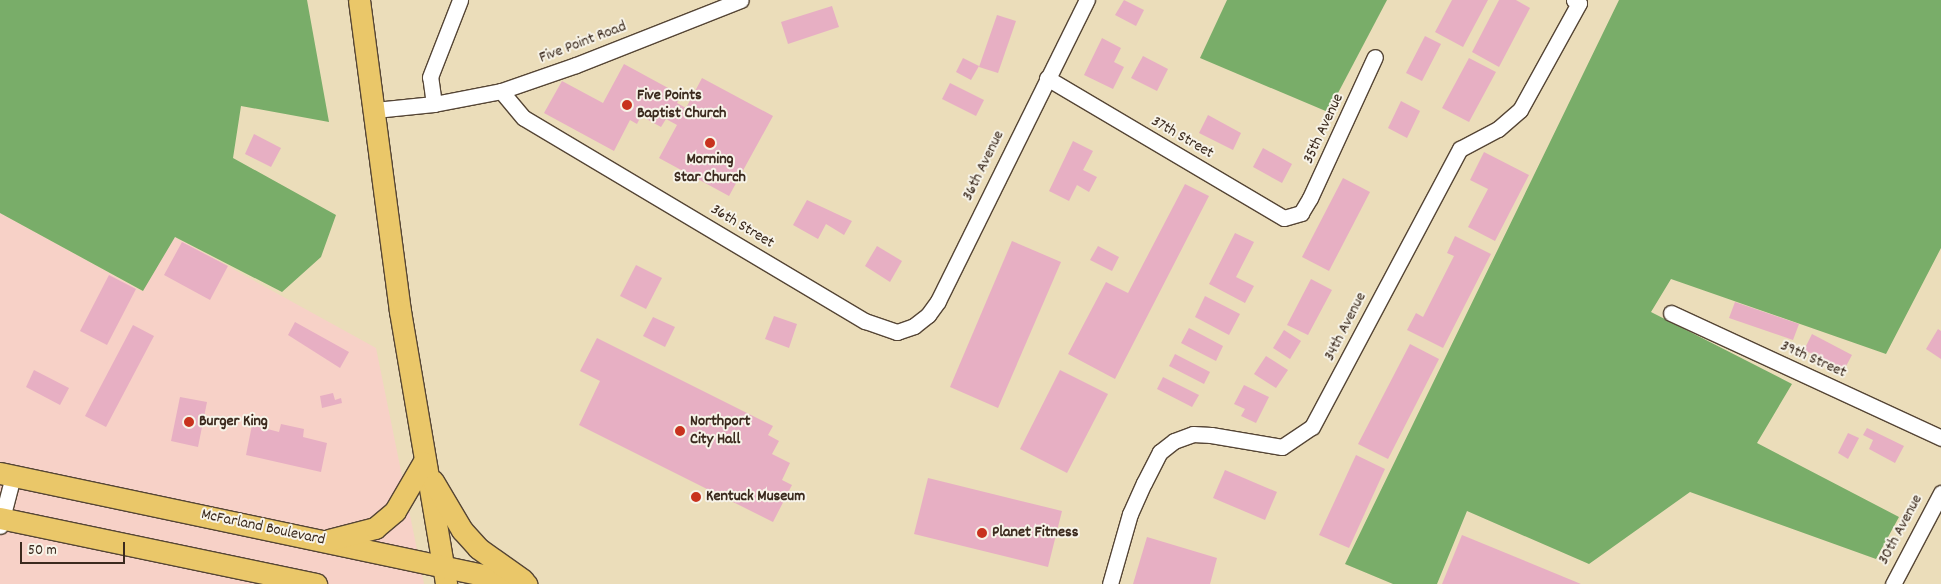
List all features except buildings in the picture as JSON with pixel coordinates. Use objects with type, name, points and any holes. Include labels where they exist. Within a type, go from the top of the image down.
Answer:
[{"type":"highway","points":[[359,0],[423,463],[444,575]]},
{"type":"highway","points":[[324,541],[375,528],[395,511],[423,463]]},
{"type":"highway","points":[[423,463],[462,530],[478,548],[527,584]]},
{"type":"highway","name":"McFarland Boulevard","points":[[6,474],[324,541],[444,575],[527,584]]},
{"type":"highway","points":[[1,521],[316,584]]},
{"type":"street","points":[[434,104],[430,77],[460,0]]},
{"type":"street","name":"Five Point Road","points":[[375,110],[434,104],[501,91],[576,65],[741,0]]},
{"type":"street","name":"36th Avenue","points":[[897,332],[914,326],[928,315],[938,301],[1087,0]]},
{"type":"street","name":"34th Avenue","points":[[1110,584],[1130,514],[1160,452],[1174,441],[1193,434],[1282,447],[1312,427],[1460,149],[1498,129],[1520,110],[1580,3],[1574,0]]},
{"type":"street","name":"35th Avenue","points":[[1301,213],[1326,167],[1375,57]]},
{"type":"street","name":"37th Street","points":[[1047,78],[1269,211],[1284,218],[1301,213]]},
{"type":"street","name":"36th Street","points":[[501,91],[524,118],[865,321],[880,328],[897,332]]},
{"type":"street","name":"39th Street","points":[[1671,313],[1941,438]]},
{"type":"street","points":[[1,521],[6,474]]},
{"type":"street","name":"30th Avenue","points":[[1893,584],[1941,493]]},
{"type":"shaded area","points":[[0,213],[142,291],[175,237],[376,348],[424,584],[0,584]]},
{"type":"green space","points":[[0,0],[307,0],[329,122],[241,106],[233,158],[336,215],[321,257],[282,292],[175,237],[143,291],[0,213]]},
{"type":"green space","points":[[1227,0],[1387,0],[1328,112],[1200,58]]},
{"type":"green space","points":[[1619,0],[1941,0],[1941,248],[1886,354],[1671,279],[1651,312],[1792,384],[1757,443],[1899,517],[1876,559],[1690,492],[1589,564],[1467,511],[1437,584],[1393,584],[1345,564]]},
{"type":"place","name":"Five Points Baptist Church","points":[[627,105]]},
{"type":"place","name":"Morning Star Church","points":[[710,143]]},
{"type":"place","name":"Burger King","points":[[189,422]]},
{"type":"place","name":"Northport City Hall","points":[[680,431]]},
{"type":"place","name":"Kentuck Museum","points":[[696,497]]},
{"type":"place","name":"Planet Fitness","points":[[982,533]]}]
